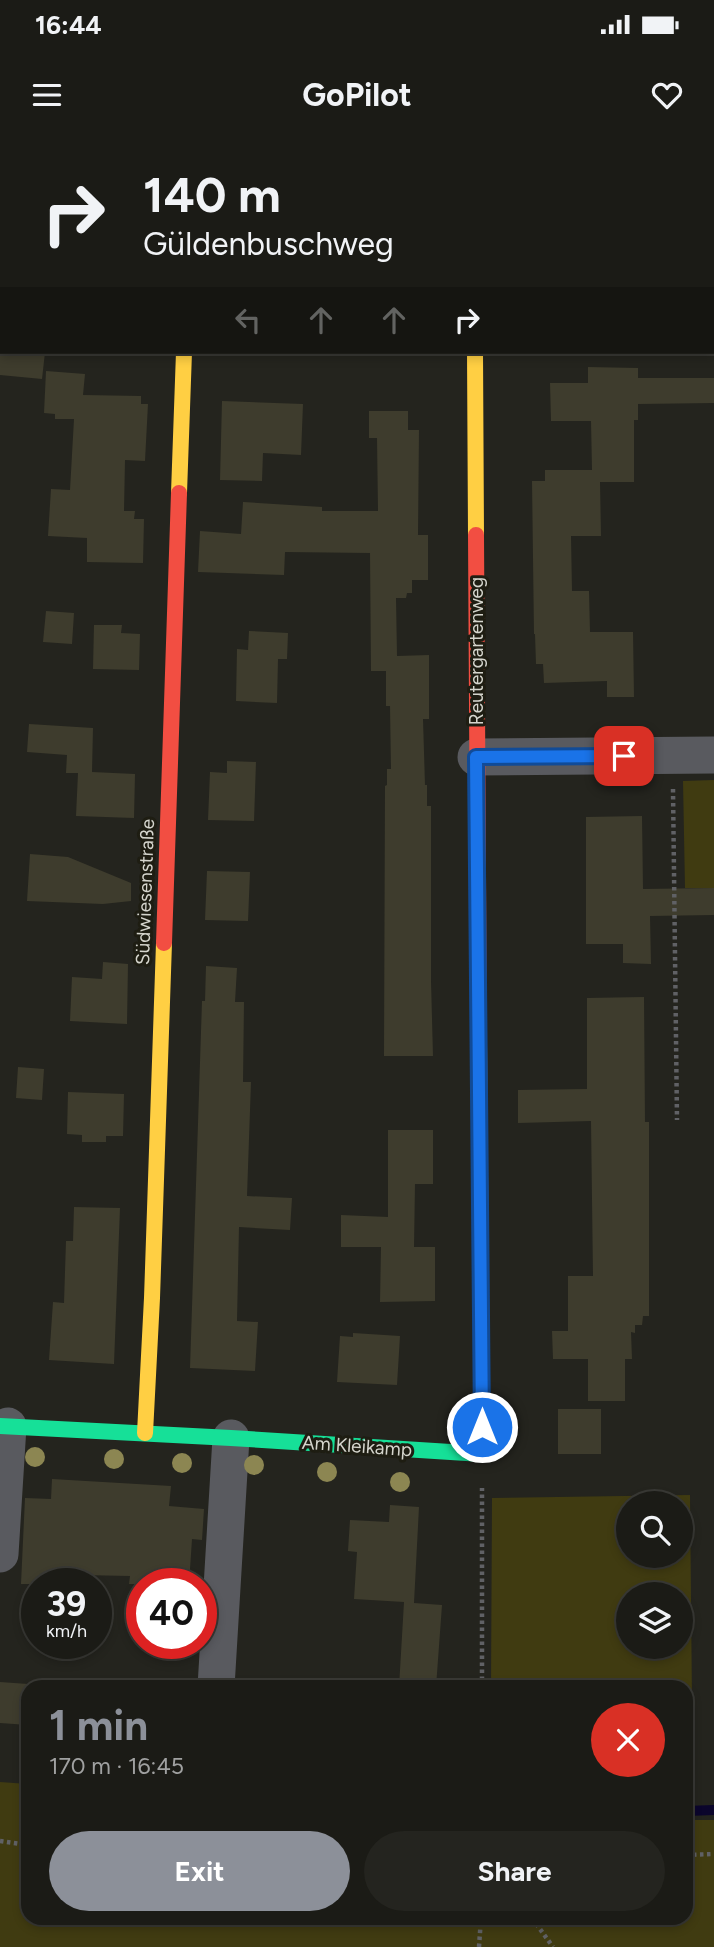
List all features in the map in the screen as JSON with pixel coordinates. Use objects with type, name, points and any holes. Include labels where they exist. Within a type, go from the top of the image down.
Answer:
[{"type":"street","name":"Südwiesenstraße","points":[[145,1433],[153,1270],[184,354]]},
{"type":"street","name":"Reutergartenweg","points":[[475,354],[482,1454]]},
{"type":"street","points":[[476,757],[714,755]]},
{"type":"street","name":"Am Kleikamp","points":[[0,1554],[4,1426],[482,1454]]},
{"type":"street","points":[[216,1680],[231,1438]]},
{"type":"path","points":[[673,756],[677,1120]]},
{"type":"path","points":[[482,1454],[482,1680]]},
{"type":"path","points":[[0,1841],[21,1844]]},
{"type":"path","points":[[693,1855],[714,1854]]},
{"type":"path","points":[[479,1947],[481,1925]]},
{"type":"path","points":[[537,1925],[554,1947]]},
{"type":"shaded area","points":[[714,780],[714,888],[685,888],[683,781]]},
{"type":"shaded area","points":[[616,1496],[616,1568],[691,1568],[691,1582],[616,1582],[616,1659],[692,1659],[692,1680],[491,1680],[492,1498]]},
{"type":"shaded area","points":[[0,1782],[21,1784],[21,1925],[693,1925],[693,1820],[714,1820],[714,1947],[0,1947]]},
{"type":"building","points":[[0,354],[45,354],[42,379],[0,375]]},
{"type":"building","points":[[588,367],[638,368],[638,378],[714,378],[714,403],[638,404],[638,420],[634,420],[634,482],[600,482],[601,536],[571,536],[572,591],[589,591],[590,632],[633,632],[634,697],[607,697],[607,681],[544,683],[543,664],[536,664],[532,481],[545,481],[545,470],[592,470],[591,421],[551,421],[550,383],[588,383]]},
{"type":"building","points":[[46,371],[85,374],[83,395],[141,396],[141,404],[148,404],[145,461],[125,460],[124,511],[135,511],[134,519],[144,519],[143,563],[87,562],[87,538],[48,536],[51,489],[70,490],[74,419],[55,419],[55,414],[44,413]]},
{"type":"building","points":[[222,401],[303,404],[301,455],[263,453],[262,481],[220,480]]},
{"type":"building","points":[[369,411],[408,411],[408,430],[419,430],[418,535],[428,535],[428,580],[412,580],[412,593],[407,593],[406,598],[396,598],[397,656],[429,655],[429,719],[423,719],[425,785],[427,806],[431,806],[433,1056],[384,1056],[385,786],[387,769],[391,769],[390,706],[386,706],[386,671],[371,671],[370,553],[285,552],[284,575],[198,572],[200,531],[241,534],[243,502],[322,507],[322,511],[378,511],[377,438],[369,438]]},
{"type":"building","points":[[46,611],[74,613],[72,644],[43,642]]},
{"type":"building","points":[[94,625],[122,625],[121,633],[140,634],[139,670],[93,669]]},
{"type":"building","points":[[249,631],[288,633],[287,659],[278,659],[277,703],[236,701],[237,649],[248,650]]},
{"type":"building","points":[[29,724],[93,728],[92,772],[135,774],[134,818],[76,816],[78,773],[66,773],[67,755],[27,752]]},
{"type":"building","points":[[227,761],[256,762],[254,821],[208,820],[210,772],[227,773]]},
{"type":"building","points":[[642,816],[643,889],[714,888],[714,915],[650,916],[651,964],[623,963],[623,944],[586,944],[586,817]]},
{"type":"building","points":[[30,854],[68,857],[131,883],[131,901],[103,904],[27,901]]},
{"type":"building","points":[[207,871],[250,872],[248,921],[205,920]]},
{"type":"building","points":[[103,962],[128,964],[127,1024],[70,1021],[72,977],[102,979]]},
{"type":"building","points":[[206,966],[237,968],[235,1002],[244,1002],[243,1082],[251,1082],[247,1196],[292,1198],[290,1230],[239,1227],[237,1321],[258,1322],[255,1371],[190,1368],[202,1001],[205,1001]]},
{"type":"building","points":[[644,997],[645,1122],[649,1122],[649,1316],[643,1316],[642,1325],[635,1325],[635,1333],[631,1332],[632,1359],[625,1359],[625,1401],[588,1401],[588,1359],[553,1359],[552,1331],[568,1331],[568,1276],[593,1276],[591,1121],[518,1123],[518,1090],[587,1089],[587,998]]},
{"type":"building","points":[[18,1067],[44,1069],[42,1100],[16,1098]]},
{"type":"building","points":[[68,1092],[124,1094],[123,1136],[106,1136],[106,1142],[82,1142],[82,1135],[67,1134]]},
{"type":"building","points":[[388,1130],[433,1130],[433,1184],[415,1184],[414,1247],[435,1247],[435,1301],[380,1302],[381,1247],[341,1247],[341,1215],[388,1217]]},
{"type":"building","points":[[74,1207],[120,1208],[114,1364],[49,1360],[53,1302],[64,1303],[66,1241],[73,1241]]},
{"type":"building","points":[[353,1333],[400,1336],[397,1385],[337,1382],[340,1336],[353,1337]]},
{"type":"building","points":[[558,1409],[601,1409],[601,1454],[558,1454]]},
{"type":"building","points":[[52,1479],[171,1486],[169,1506],[204,1509],[202,1540],[192,1539],[190,1568],[126,1568],[126,1576],[112,1576],[112,1568],[22,1568],[25,1498],[51,1499]]},
{"type":"building","points":[[390,1505],[419,1507],[414,1603],[442,1605],[437,1680],[399,1680],[404,1602],[354,1599],[357,1552],[348,1551],[350,1520],[389,1522]]},
{"type":"building","points":[[0,1682],[21,1684],[21,1724],[0,1723]]},
{"type":"waterway","points":[[693,1811],[714,1810]]},
{"type":"traffic: fast","points":[[0,1426],[482,1454],[482,1433]]},
{"type":"traffic: slow","points":[[179,493],[184,354]]},
{"type":"traffic: slow","points":[[475,354],[476,535]]},
{"type":"traffic: slow","points":[[145,1433],[164,943]]},
{"type":"traffic: slow","points":[[479,1044],[482,1433]]},
{"type":"traffic: jam","points":[[164,943],[179,493]]},
{"type":"traffic: jam","points":[[476,535],[479,1044]]},
{"type":"route","points":[[482,1427],[476,757],[624,756]]}]
